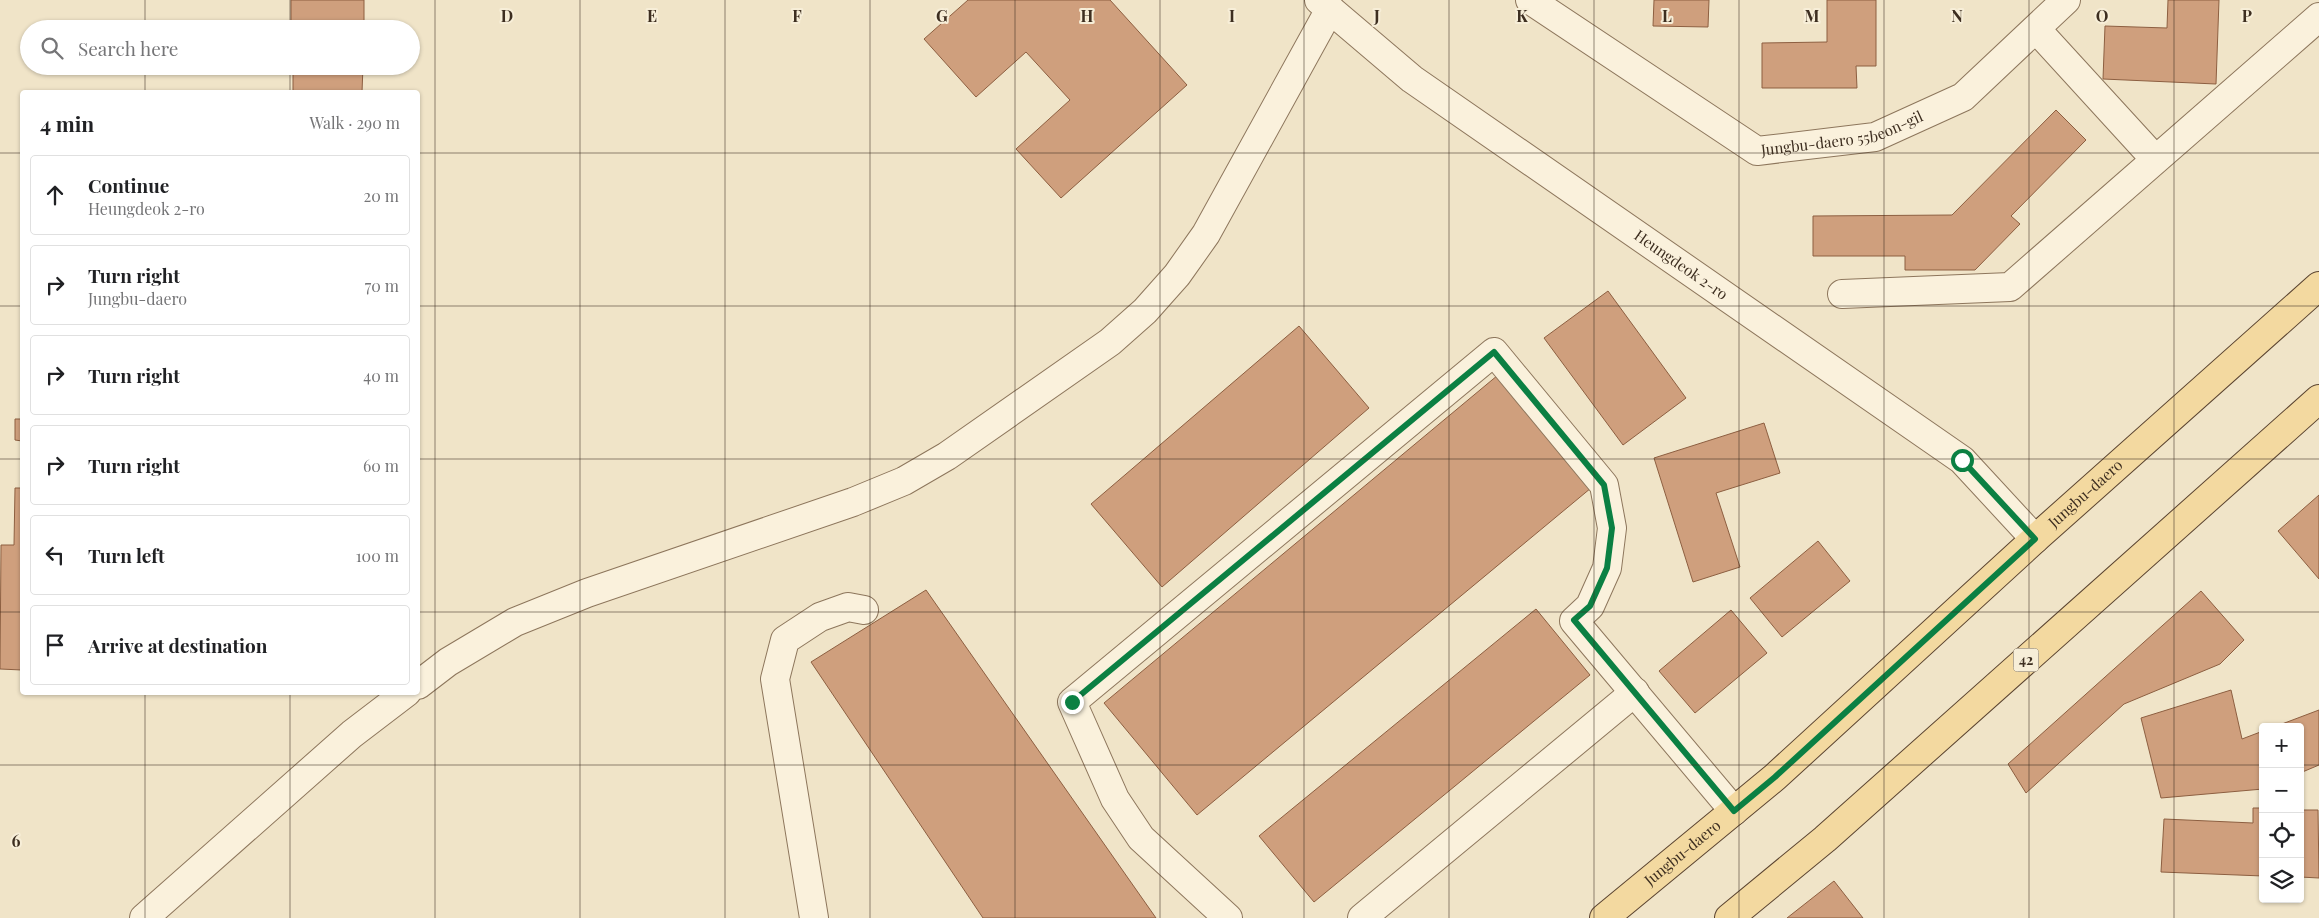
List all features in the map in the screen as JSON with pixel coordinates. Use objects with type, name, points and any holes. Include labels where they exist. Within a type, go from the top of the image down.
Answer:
[{"type":"main road","name":"Jungbu-daero","points":[[1604,918],[1775,777],[2035,539],[2319,286]]},
{"type":"main road","name":"42","points":[[1729,918],[1825,839],[2319,399]]},
{"type":"street","name":"Jungbu-daero 55beon-gil","points":[[1547,5],[1757,152],[1875,137],[1963,97],[2066,0]]},
{"type":"street","points":[[420,683],[448,662],[515,622],[587,593],[853,502],[904,481],[946,456],[1110,342],[1145,312],[1177,275],[1206,234],[1324,5]]},
{"type":"street","name":"Heungdeok 2-ro","points":[[1324,5],[1412,78],[1962,460],[2035,539]]},
{"type":"street","points":[[1842,294],[2010,287],[2319,17]]},
{"type":"street","points":[[2036,29],[2155,159]]},
{"type":"street","points":[[1228,918],[1141,838],[1115,799],[1072,702],[1494,352],[1604,485],[1612,528],[1607,568],[1590,606],[1574,620],[1734,811]]},
{"type":"street","points":[[814,918],[776,679],[785,640],[820,617],[848,607],[864,610]]},
{"type":"street","points":[[1362,918],[1635,692]]},
{"type":"street","points":[[144,918],[352,734],[403,695]]},
{"type":"building","points":[[291,0],[364,0],[364,20],[291,20]]},
{"type":"building","points":[[968,0],[1110,0],[1187,85],[1061,198],[1016,149],[1070,100],[1026,52],[976,97],[924,39]]},
{"type":"building","points":[[1654,0],[1709,0],[1708,27],[1653,26]]},
{"type":"building","points":[[1827,0],[1876,0],[1876,66],[1856,66],[1857,88],[1762,88],[1762,43],[1827,42]]},
{"type":"building","points":[[2168,0],[2219,0],[2216,84],[2103,79],[2105,26],[2167,28]]},
{"type":"building","points":[[293,75],[363,75],[362,90],[293,90]]},
{"type":"building","points":[[2056,110],[2086,140],[2011,216],[2020,224],[1975,270],[1905,270],[1905,256],[1813,256],[1813,216],[1952,215]]},
{"type":"building","points":[[1608,291],[1686,398],[1623,445],[1544,338]]},
{"type":"building","points":[[1299,326],[1369,408],[1162,587],[1091,504]]},
{"type":"building","points":[[1498,375],[1591,488],[1197,815],[1104,703]]},
{"type":"building","points":[[15,419],[20,419],[20,441],[15,440]]},
{"type":"building","points":[[1764,423],[1780,473],[1716,493],[1740,567],[1693,582],[1654,458]]},
{"type":"building","points":[[15,488],[20,488],[20,670],[0,669],[1,545],[14,545]]},
{"type":"building","points":[[2319,495],[2319,579],[2278,531]]},
{"type":"building","points":[[1818,541],[1850,581],[1782,637],[1750,598]]},
{"type":"building","points":[[926,590],[1156,918],[983,918],[811,662]]},
{"type":"building","points":[[2201,591],[2244,640],[2220,664],[2124,704],[2026,793],[2008,764]]},
{"type":"building","points":[[1536,609],[1590,675],[1314,902],[1259,836]]},
{"type":"building","points":[[1731,610],[1767,653],[1695,713],[1659,671]]},
{"type":"building","points":[[2231,690],[2242,739],[2259,733],[2259,789],[2161,798],[2141,718]]},
{"type":"building","points":[[2319,710],[2319,765],[2304,771],[2304,723],[2285,723]]},
{"type":"building","points":[[2253,808],[2259,808],[2259,876],[2161,872],[2164,819],[2253,823]]},
{"type":"building","points":[[2304,810],[2318,810],[2319,878],[2304,877]]},
{"type":"building","points":[[1834,881],[1863,918],[1787,918]]},
{"type":"route","points":[[1072,702],[1494,352],[1604,485],[1612,528],[1607,568],[1590,606],[1574,620],[1734,811],[1775,777],[2035,539],[1962,460]]}]
